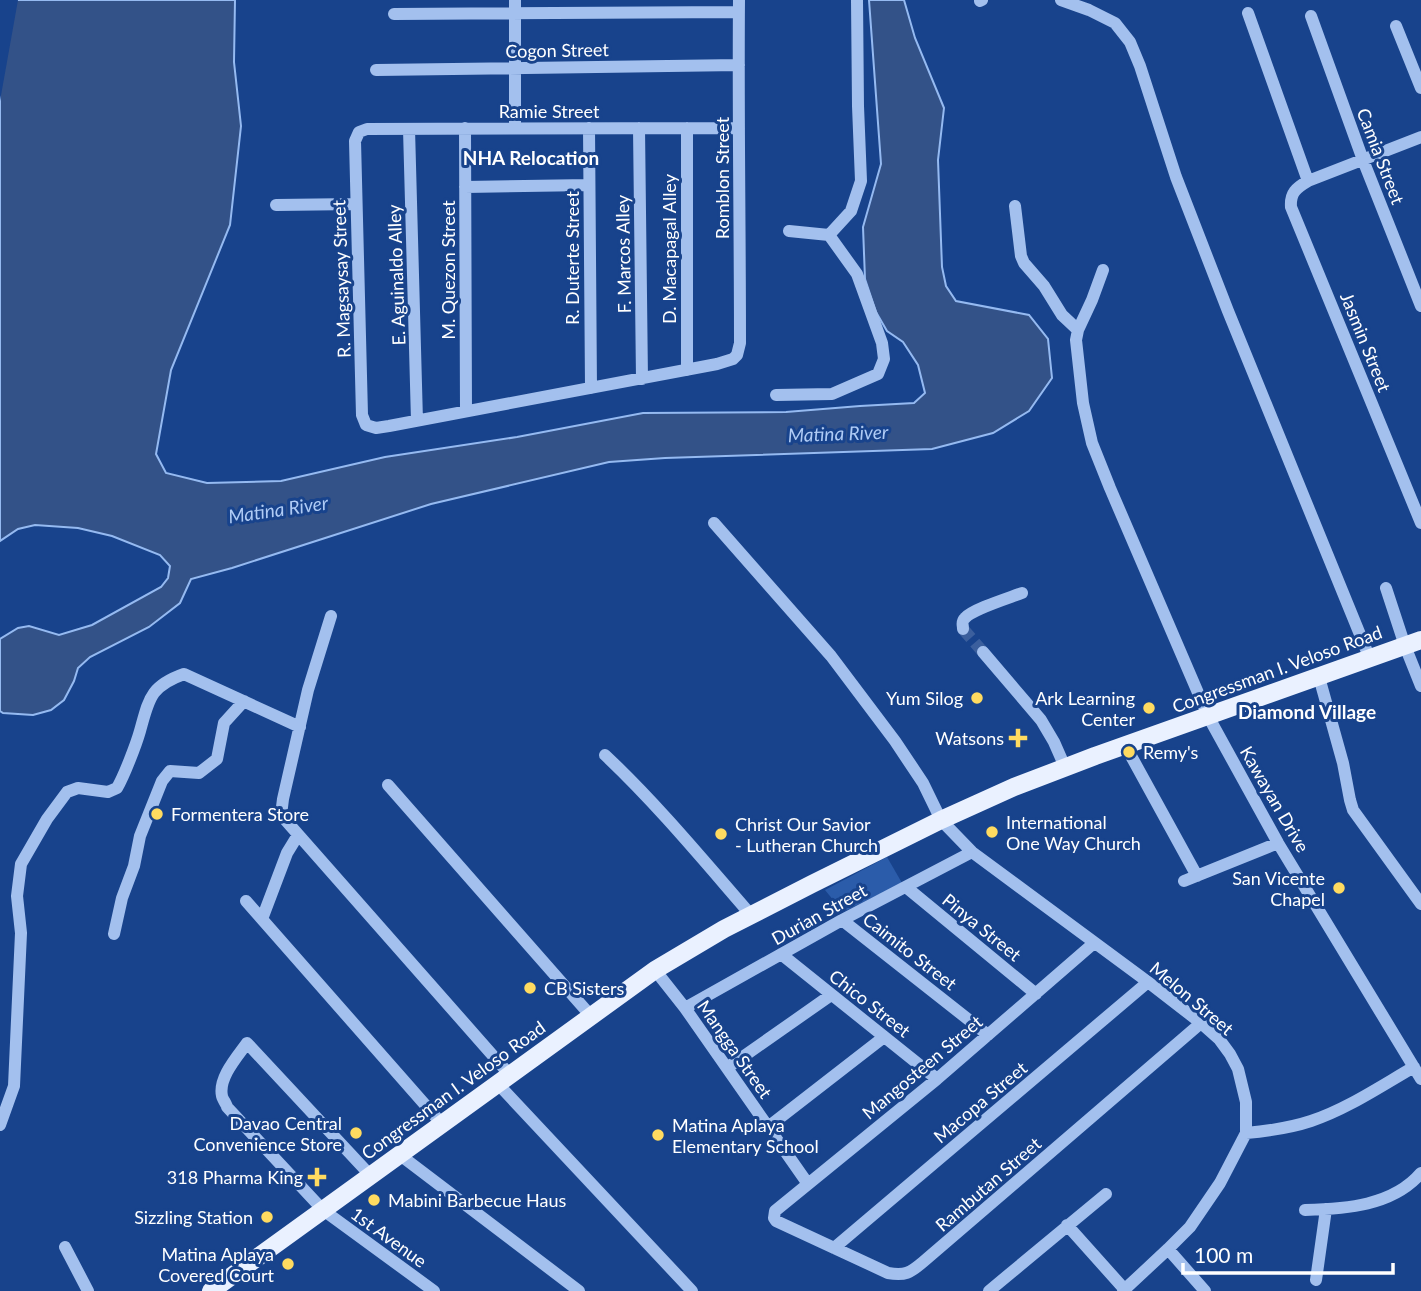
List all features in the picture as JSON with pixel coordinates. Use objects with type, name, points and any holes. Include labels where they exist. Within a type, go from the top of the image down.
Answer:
[{"type":"main road","name":"Congressman I. Veloso Road","points":[[211,1291],[655,970],[751,915],[941,820],[1065,767],[1413,643]]},
{"type":"street","points":[[515,0],[515,128]]},
{"type":"street","points":[[829,234],[851,211],[861,181],[857,0]]},
{"type":"street","points":[[1061,0],[1115,23],[1130,42],[1176,177],[1213,273],[1370,659]]},
{"type":"street","points":[[394,14],[515,14],[739,6]]},
{"type":"street","name":"Romblon Street","points":[[687,370],[733,359],[740,343],[739,6]]},
{"type":"street","points":[[1248,13],[1308,181],[1421,136]]},
{"type":"street","name":"Camia Street","points":[[1311,16],[1363,160],[1421,306]]},
{"type":"street","points":[[1396,26],[1421,88]]},
{"type":"street","name":"Cogon Street","points":[[376,70],[739,65]]},
{"type":"street","name":"M. Quezon Street","points":[[465,128],[466,411]]},
{"type":"street","name":"R. Duterte Street","points":[[589,128],[590,388]]},
{"type":"street","name":"F. Marcos Alley","points":[[639,128],[642,379]]},
{"type":"street","name":"D. Macapagal Alley","points":[[687,128],[687,370]]},
{"type":"street","name":"Ramie Street","points":[[359,132],[367,129],[739,128]]},
{"type":"street","name":"E. Aguinaldo Alley","points":[[409,129],[417,421]]},
{"type":"street","name":"R. Magsaysay Street","points":[[359,132],[355,141],[362,415],[366,425],[376,428],[417,421]]},
{"type":"street","name":"Jasmin Street","points":[[1308,181],[1293,192],[1291,207],[1421,523]]},
{"type":"street","points":[[465,187],[589,185]]},
{"type":"street","points":[[276,205],[356,204]]},
{"type":"street","points":[[1015,206],[1024,263],[1044,286],[1062,315],[1078,330],[1103,270]]},
{"type":"street","points":[[789,231],[829,234]]},
{"type":"street","points":[[776,395],[832,394],[878,374],[884,359],[882,343],[857,274],[829,234]]},
{"type":"street","name":"Kawayan Drive","points":[[1078,330],[1076,354],[1092,443],[1208,716],[1278,843],[1421,1079]]},
{"type":"street","points":[[417,421],[687,370]]},
{"type":"street","name":"Melon Street","points":[[714,523],[831,656],[895,741],[923,783],[941,820],[972,852],[1148,982],[1219,1039],[1230,1054],[1243,1084],[1246,1133]]},
{"type":"street","points":[[1386,589],[1413,643],[1421,686]]},
{"type":"street","points":[[963,629],[962,623],[967,616],[1022,593]]},
{"type":"street","points":[[331,616],[308,690],[281,815],[504,1079],[692,1291]]},
{"type":"street","points":[[983,652],[1041,720],[1055,742],[1065,767]]},
{"type":"street","points":[[0,1125],[14,1086],[17,1055],[21,933],[18,883],[21,864],[67,792],[78,788],[108,792],[117,788],[139,735],[149,700],[159,687],[184,674],[300,727]]},
{"type":"street","points":[[1319,677],[1353,810],[1421,904]]},
{"type":"street","points":[[114,934],[140,836],[162,781],[170,771],[199,773],[216,759],[224,723],[244,701]]},
{"type":"street","points":[[1125,745],[1197,876]]},
{"type":"street","points":[[606,755],[640,788],[751,915]]},
{"type":"street","points":[[388,785],[592,1016]]},
{"type":"street","points":[[262,919],[287,853],[298,835]]},
{"type":"street","points":[[1184,881],[1278,843]]},
{"type":"street","name":"Durian Street","points":[[685,1008],[842,920],[972,852]]},
{"type":"street","name":"Pinya Street","points":[[906,887],[1036,994]]},
{"type":"street","points":[[246,901],[442,1124]]},
{"type":"street","name":"Caimito Street","points":[[842,920],[988,1035]]},
{"type":"street","name":"Mangosteen Street","points":[[774,1218],[775,1211],[937,1079],[1094,943]]},
{"type":"street","name":"Chico Street","points":[[781,954],[937,1079]]},
{"type":"street","name":"Mangga Street","points":[[655,970],[685,1008],[808,1184]]},
{"type":"street","name":"Macopa Street","points":[[834,1248],[1148,982]]},
{"type":"street","points":[[727,1069],[831,995]]},
{"type":"street","name":"Rambutan Street","points":[[774,1218],[787,1227],[888,1273],[907,1274],[1201,1023]]},
{"type":"street","points":[[768,1127],[884,1037]]},
{"type":"street","name":"1st Avenue","points":[[371,1175],[247,1043],[222,1086],[222,1097],[227,1107],[323,1210],[435,1291]]},
{"type":"street","points":[[1067,1225],[1124,1290],[1190,1227],[1205,1206],[1246,1133],[1282,1129],[1314,1120],[1414,1067]]},
{"type":"street","points":[[400,1154],[579,1291]]},
{"type":"street","points":[[1305,1209],[1346,1207],[1387,1198],[1402,1190],[1421,1173]]},
{"type":"street","points":[[989,1291],[1105,1194]]},
{"type":"street","points":[[1316,1280],[1326,1209]]},
{"type":"street","points":[[65,1247],[88,1291]]},
{"type":"street","points":[[1168,1250],[1205,1291]]},
{"type":"shaded area","points":[[887,857],[902,883],[843,912],[825,890]]},
{"type":"water","name":"Matina River","points":[[0,0],[235,0],[234,62],[241,126],[230,225],[171,370],[156,454],[166,473],[207,483],[281,481],[385,457],[517,437],[643,413],[786,412],[914,403],[925,393],[918,365],[903,342],[887,331],[876,312],[865,279],[863,227],[881,164],[869,0],[904,0],[915,38],[944,108],[938,160],[942,267],[946,286],[956,301],[1029,315],[1048,339],[1052,378],[1029,411],[993,433],[932,449],[609,462],[431,504],[191,579],[180,603],[149,627],[90,657],[78,668],[64,700],[51,710],[33,715],[3,713],[0,711],[0,639],[18,628],[29,626],[59,635],[92,625],[161,587],[168,578],[170,566],[160,555],[112,536],[78,528],[35,525],[18,529],[0,541]]},
{"type":"pier","points":[[0,0],[18,0],[0,101]]},
{"type":"tunnel","points":[[963,629],[983,652]]},
{"type":"place","name":"Yum Silog","points":[[977,698]]},
{"type":"place","name":"Ark Learning Center","points":[[1149,708]]},
{"type":"place","name":"Watsons","points":[[1018,738]]},
{"type":"place","name":"Remy's","points":[[1129,752]]},
{"type":"place","name":"Formentera Store","points":[[157,814]]},
{"type":"place","name":"International One Way Church","points":[[992,832]]},
{"type":"place","name":"Christ Our Savior - Lutheran Church","points":[[721,834]]},
{"type":"place","name":"San Vicente Chapel","points":[[1339,888]]},
{"type":"place","name":"CB Sisters","points":[[530,988]]},
{"type":"place","name":"Davao Central Convenience Store","points":[[356,1133]]},
{"type":"place","name":"Matina Aplaya Elementary School","points":[[658,1135]]},
{"type":"place","name":"318 Pharma King","points":[[317,1177]]},
{"type":"place","name":"Mabini Barbecue Haus","points":[[374,1200]]},
{"type":"place","name":"Sizzling Station","points":[[267,1217]]},
{"type":"place","name":"Matina Aplaya Covered Court","points":[[288,1264]]},
{"type":"district","name":"NHA Relocation","points":[[531,157]]},
{"type":"district","name":"Diamond Village","points":[[1307,711]]}]
